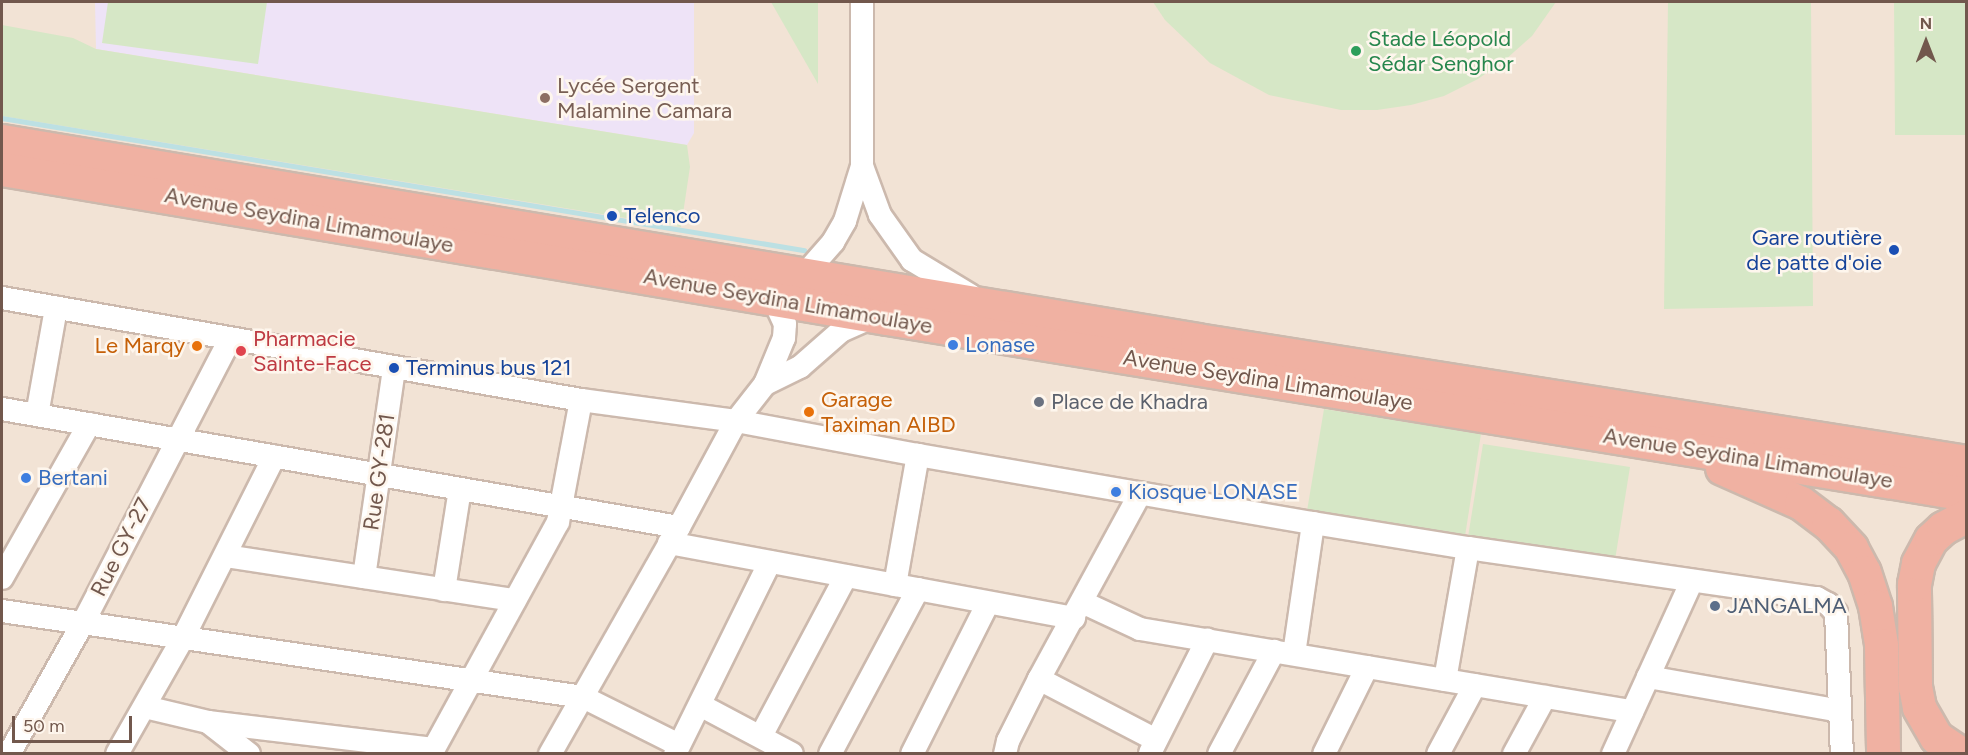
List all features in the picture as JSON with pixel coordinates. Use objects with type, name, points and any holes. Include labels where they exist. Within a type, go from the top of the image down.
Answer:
[{"type":"highway","name":"Avenue Seydina Limamoulaye","points":[[2,141],[1197,340],[1966,462]]},
{"type":"highway","name":"Avenue Seydina Limamoulaye","points":[[2,169],[876,316],[1966,494]]},
{"type":"highway","points":[[1650,443],[1769,487],[1801,503],[1828,523],[1851,548],[1864,572],[1875,606],[1881,645],[1883,753]]},
{"type":"highway","points":[[1882,447],[1966,446]]},
{"type":"highway","points":[[1960,753],[1936,737],[1919,707],[1915,687],[1914,584],[1918,563],[1931,539],[1943,528],[1966,516]]},
{"type":"street","points":[[805,274],[833,242],[845,221],[862,166],[862,2]]},
{"type":"street","points":[[862,166],[880,215],[912,260],[949,284],[989,304]]},
{"type":"street","points":[[2,298],[581,400],[736,421],[918,456],[1313,523],[1468,548],[1817,598],[1828,604],[1836,613],[1842,753]]},
{"type":"street","points":[[550,753],[736,421],[765,384],[784,338],[785,324],[773,298]]},
{"type":"street","points":[[37,415],[56,308]]},
{"type":"street","points":[[765,384],[800,367],[841,331],[876,316]]},
{"type":"street","name":"Rue GY-27","points":[[8,744],[84,621],[176,439],[230,339]]},
{"type":"street","name":"Rue GY-281","points":[[364,577],[394,368]]},
{"type":"street","points":[[145,707],[208,722],[432,751],[552,534],[561,507],[581,400]]},
{"type":"street","points":[[4,414],[37,415],[561,507],[770,562],[988,603],[1078,610],[1140,629],[1632,711]]},
{"type":"street","points":[[2,578],[89,424]]},
{"type":"street","points":[[895,585],[918,456]]},
{"type":"street","points":[[125,750],[145,707],[226,556],[274,457]]},
{"type":"street","points":[[444,590],[460,489]]},
{"type":"street","points":[[1005,753],[1008,741],[1039,679],[1140,494]]},
{"type":"street","points":[[1219,753],[1284,653],[1313,523]]},
{"type":"street","points":[[1445,680],[1468,548]]},
{"type":"street","points":[[226,556],[515,600]]},
{"type":"street","points":[[2,611],[84,621],[469,682],[583,697],[677,749],[770,562]]},
{"type":"street","points":[[760,736],[846,576]]},
{"type":"street","points":[[1613,753],[1692,581]]},
{"type":"street","points":[[830,753],[918,590]]},
{"type":"street","points":[[912,753],[988,603]]},
{"type":"street","points":[[1039,679],[1153,747],[1207,640]]},
{"type":"street","points":[[1327,753],[1367,667]]},
{"type":"street","points":[[1648,677],[1840,711]]},
{"type":"street","points":[[1438,753],[1475,685]]},
{"type":"street","points":[[1514,753],[1545,697]]},
{"type":"street","points":[[700,705],[792,753]]},
{"type":"street","points":[[208,722],[249,753]]},
{"type":"shaded area","points":[[2,2],[1966,2],[1966,753],[2,753]]},
{"type":"shaded area","name":"Lycée Sergent Malamine Camara","points":[[95,2],[694,2],[694,133],[687,145],[96,49]]},
{"type":"green space","points":[[108,2],[267,2],[258,64],[102,43]]},
{"type":"green space","points":[[771,2],[818,2],[818,84]]},
{"type":"green space","name":"Stade Léopold Sédar Senghor","points":[[1153,2],[1556,2],[1532,36],[1505,60],[1478,79],[1444,96],[1411,105],[1377,110],[1341,110],[1269,95],[1210,63],[1165,20]]},
{"type":"green space","points":[[1668,2],[1811,2],[1813,306],[1664,309]]},
{"type":"green space","points":[[1894,2],[1966,2],[1966,135],[1895,135]]},
{"type":"green space","points":[[2,25],[73,38],[96,49],[687,145],[690,167],[681,227],[2,116]]},
{"type":"green space","points":[[1324,409],[1481,434],[1465,536],[1307,511]]},
{"type":"green space","points":[[1483,444],[1630,467],[1615,560],[1468,537]]},
{"type":"waterway","points":[[2,118],[804,250]]},
{"type":"place","name":"Stade Léopold Sédar Senghor","points":[[1356,51]]},
{"type":"place","name":"Lycée Sergent Malamine Camara","points":[[545,98]]},
{"type":"place","name":"Telenco","points":[[612,216]]},
{"type":"place","name":"Gare routière de patte d'oie","points":[[1894,250]]},
{"type":"place","name":"Lonase","points":[[953,345]]},
{"type":"place","name":"Le Marqy","points":[[197,346]]},
{"type":"place","name":"Pharmacie Sainte-Face","points":[[241,351]]},
{"type":"place","name":"Terminus bus 121","points":[[394,368]]},
{"type":"place","name":"Place de Khadra","points":[[1039,402]]},
{"type":"place","name":"Garage Taximan AIBD","points":[[809,412]]},
{"type":"place","name":"Bertani","points":[[26,478]]},
{"type":"place","name":"Kiosque LONASE","points":[[1116,492]]},
{"type":"place","name":"JANGALMA","points":[[1715,606]]}]
